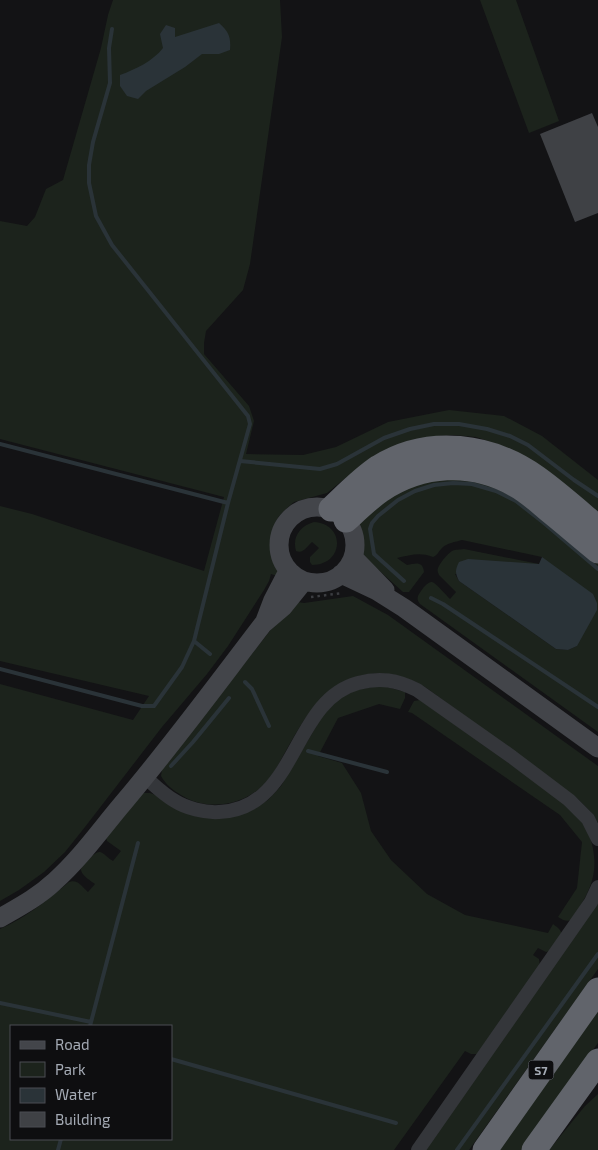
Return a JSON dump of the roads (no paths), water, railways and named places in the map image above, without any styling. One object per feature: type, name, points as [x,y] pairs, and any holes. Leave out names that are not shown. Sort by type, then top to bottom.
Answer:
[{"type":"highway","points":[[338,515],[363,479],[388,463],[413,452],[450,448],[483,452],[516,465],[555,491],[598,528]]},
{"type":"highway","points":[[338,515],[403,478],[427,469],[456,467],[474,469],[514,484],[598,551]]},
{"type":"highway","name":"S7","points":[[485,1150],[598,990]]},
{"type":"highway","points":[[534,1150],[598,1061]]},
{"type":"highway","points":[[549,1130],[598,1086]]},
{"type":"street","points":[[0,918],[54,883],[76,860],[145,777],[264,624],[305,589],[332,580],[347,568],[353,557],[354,550],[352,531],[338,515],[318,507],[306,508],[293,515],[284,525],[279,538],[281,559],[288,571],[294,575],[305,589]]},
{"type":"street","points":[[353,557],[404,608]]},
{"type":"street","points":[[264,624],[273,600],[288,571]]},
{"type":"street","points":[[341,574],[404,608],[598,748]]},
{"type":"street","points":[[145,777],[175,801],[187,806],[214,812],[234,811],[255,801],[275,782],[287,766],[310,723],[319,710],[335,694],[344,688],[366,681],[388,680],[403,683],[417,690],[570,800],[588,819],[598,839]]},
{"type":"street","points":[[418,1150],[591,902],[598,887]]},
{"type":"water","points":[[219,23],[229,35],[230,50],[219,54],[202,54],[146,91],[138,99],[127,96],[120,86],[120,75],[144,64],[159,53],[163,48],[160,34],[166,25],[175,28],[175,37]]},
{"type":"water","points":[[542,557],[593,594],[597,603],[597,610],[577,646],[568,650],[556,649],[459,581],[456,574],[459,562],[468,559],[539,564]]},
{"type":"waterway","points":[[0,669],[142,706],[154,706],[182,667],[194,641],[228,503],[250,424],[248,416],[112,245],[96,216],[89,183],[89,165],[93,142],[110,83],[109,48],[112,29]]},
{"type":"waterway","points":[[240,461],[320,469],[337,464],[384,438],[410,429],[434,424],[459,424],[487,429],[510,436],[528,445],[598,496]]},
{"type":"waterway","points":[[0,444],[228,503]]},
{"type":"waterway","points":[[404,581],[374,554],[370,529],[372,523],[398,500],[415,491],[434,485],[453,483],[472,484],[496,491],[516,501],[598,569]]},
{"type":"waterway","points":[[431,598],[443,604],[598,707]]},
{"type":"waterway","points":[[194,641],[210,654]]},
{"type":"waterway","points":[[245,682],[252,689],[269,726]]},
{"type":"waterway","points":[[171,766],[229,698]]},
{"type":"waterway","points":[[308,751],[387,772]]},
{"type":"waterway","points":[[90,1025],[138,843]]},
{"type":"waterway","points":[[457,1150],[598,954]]},
{"type":"waterway","points":[[0,1003],[91,1022]]},
{"type":"waterway","points":[[172,1059],[396,1123]]},
{"type":"waterway","points":[[58,1150],[61,1140]]}]
